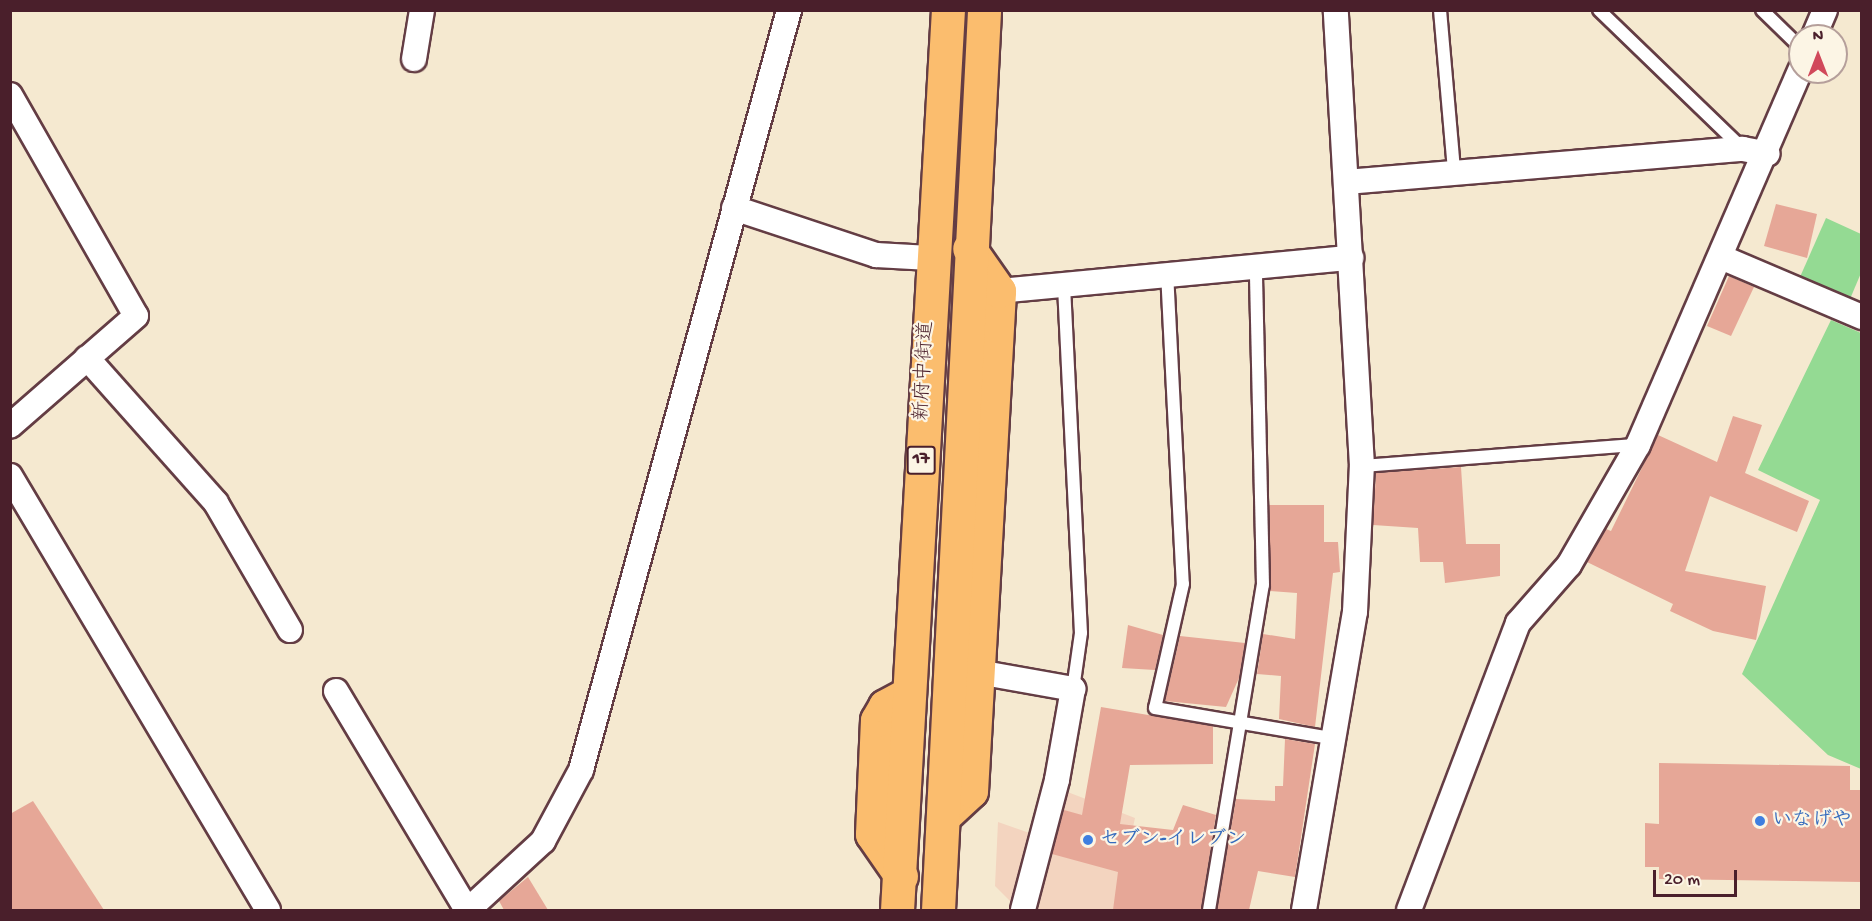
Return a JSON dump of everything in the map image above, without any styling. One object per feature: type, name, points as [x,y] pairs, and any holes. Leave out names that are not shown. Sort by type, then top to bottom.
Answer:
[{"type":"main road","name":"新府中街道","points":[[897,910],[901,876],[930,258],[948,10]]},
{"type":"main road","name":"新府中街道","points":[[938,910],[969,248],[984,10]]},
{"type":"main road","points":[[943,817],[971,791],[999,291],[969,248]]},
{"type":"street","points":[[414,59],[422,10]]},
{"type":"street","points":[[336,692],[467,910],[543,841],[581,770],[789,10]]},
{"type":"street","points":[[1304,910],[1355,612],[1362,466],[1336,10]]},
{"type":"street","points":[[1819,24],[1825,10]]},
{"type":"street","points":[[1409,910],[1518,623],[1569,565],[1638,445],[1723,258],[1768,154],[1795,84]]},
{"type":"street","points":[[10,95],[136,316],[10,426]]},
{"type":"street","points":[[1346,182],[1454,171],[1743,149],[1768,154]]},
{"type":"street","points":[[734,208],[876,255],[930,258]]},
{"type":"street","points":[[999,291],[1064,286],[1167,273],[1351,258]]},
{"type":"street","points":[[1723,258],[1862,317]]},
{"type":"street","points":[[87,358],[216,503],[290,630]]},
{"type":"street","points":[[10,476],[268,910]]},
{"type":"street","points":[[978,672],[1073,689],[1058,780],[1023,910]]},
{"type":"lane","points":[[1440,10],[1454,171]]},
{"type":"lane","points":[[1599,10],[1743,149]]},
{"type":"lane","points":[[1762,10],[1788,35]]},
{"type":"lane","points":[[1209,910],[1242,723],[1264,564],[1256,266]]},
{"type":"lane","points":[[1167,273],[1183,584],[1155,708],[1335,739]]},
{"type":"lane","points":[[1064,286],[1081,633],[1073,689]]},
{"type":"lane","points":[[1362,466],[1638,445]]},
{"type":"shaded area","points":[[1065,791],[1135,818],[1115,910],[1019,910],[995,886],[998,822],[1049,840]]},
{"type":"green space","points":[[1826,218],[1861,234],[1861,273],[1850,299],[1800,277]]},
{"type":"green space","points":[[1831,320],[1861,333],[1861,769],[1828,755],[1742,674],[1820,500],[1758,470]]},
{"type":"building","points":[[1776,204],[1817,214],[1807,258],[1764,246]]},
{"type":"building","points":[[1729,276],[1754,287],[1731,336],[1707,326]]},
{"type":"building","points":[[1733,416],[1762,425],[1745,473],[1809,501],[1797,532],[1710,496],[1685,571],[1766,586],[1756,640],[1713,631],[1670,611],[1673,604],[1587,562],[1606,529],[1611,531],[1658,435],[1717,462]]},
{"type":"building","points":[[1461,467],[1466,544],[1500,544],[1500,576],[1445,583],[1443,562],[1420,562],[1418,528],[1373,525],[1376,473]]},
{"type":"building","points":[[1269,505],[1324,505],[1324,542],[1338,542],[1340,572],[1333,573],[1315,727],[1279,719],[1281,676],[1257,674],[1263,634],[1295,639],[1297,593],[1270,591]]},
{"type":"building","points":[[1128,625],[1163,635],[1155,670],[1122,668]]},
{"type":"building","points":[[1180,636],[1245,643],[1239,678],[1226,707],[1165,701]]},
{"type":"building","points":[[1101,707],[1213,726],[1213,764],[1130,765],[1120,824],[1173,830],[1183,805],[1216,815],[1201,910],[1113,910],[1118,872],[1052,854],[1064,810],[1082,815]]},
{"type":"building","points":[[1285,739],[1315,744],[1295,877],[1258,871],[1249,910],[1217,910],[1236,799],[1275,801],[1275,786],[1283,786]]},
{"type":"building","points":[[1659,763],[1850,766],[1850,790],[1862,790],[1862,882],[1659,879],[1659,867],[1645,867],[1645,823],[1659,824]]},
{"type":"building","points":[[33,801],[104,910],[10,910],[10,814]]},
{"type":"building","points":[[528,877],[548,910],[504,910],[499,901]]},
{"type":"place","name":"いなげや","points":[[1760,821]]},
{"type":"place","name":"セブン-イレブン","points":[[1088,840]]}]
